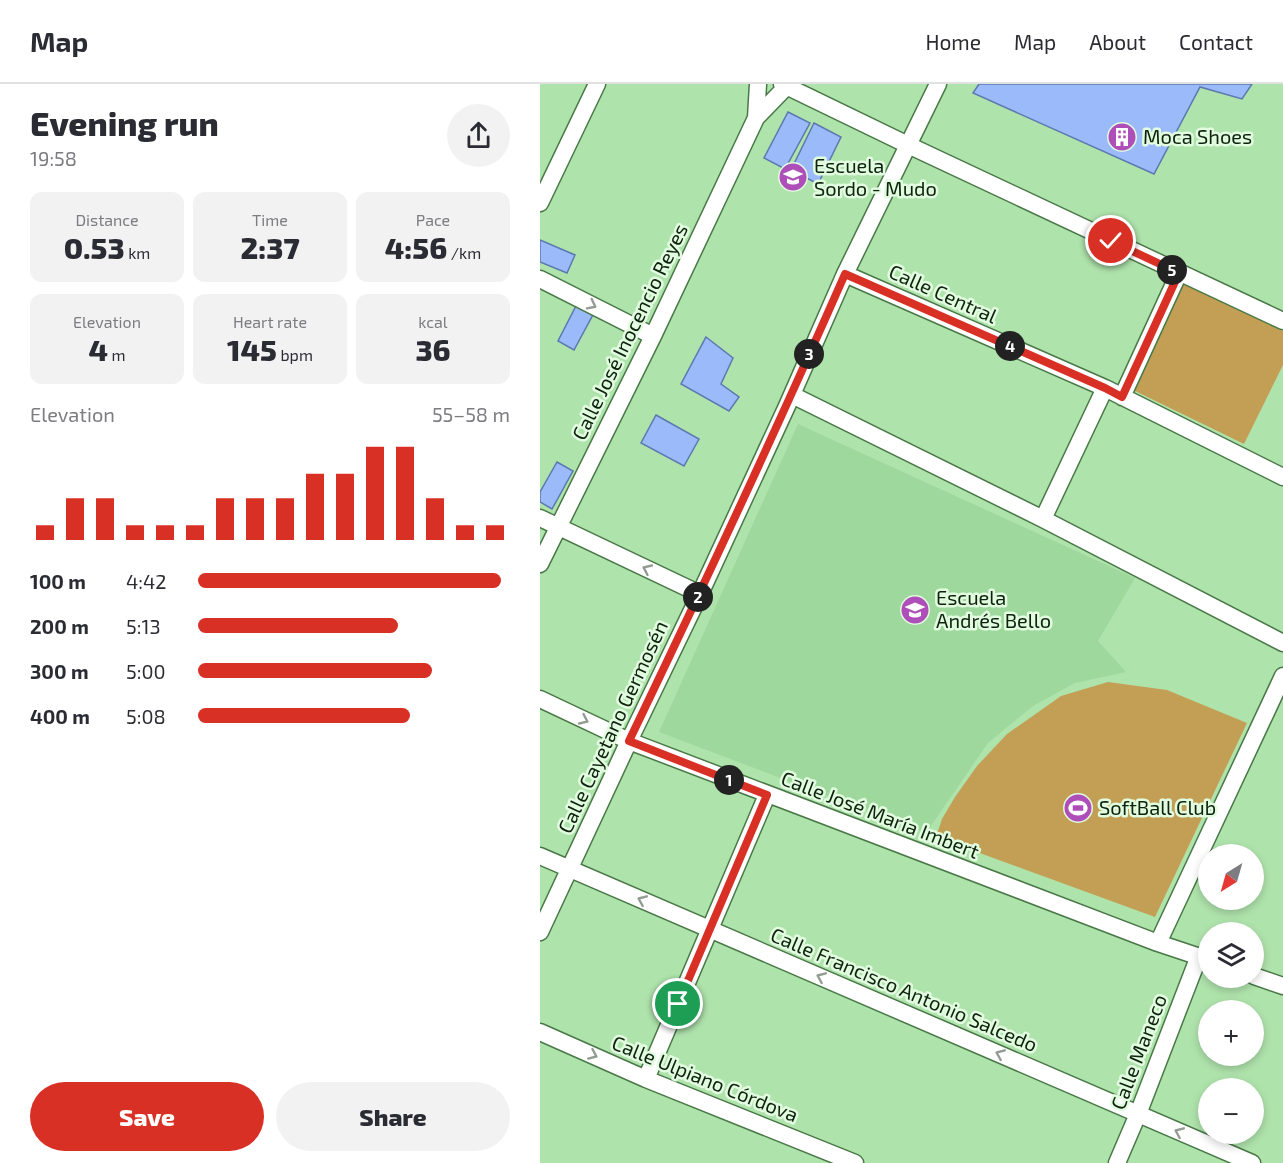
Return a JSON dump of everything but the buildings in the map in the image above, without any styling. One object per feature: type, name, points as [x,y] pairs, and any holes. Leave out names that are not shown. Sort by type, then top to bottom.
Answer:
[{"type":"street","points":[[540,203],[597,84]]},
{"type":"street","name":"Calle José Inocencio Reyes","points":[[756,118],[758,84]]},
{"type":"street","name":"Calle Cayetano Germosén","points":[[540,932],[700,594],[845,274],[938,84]]},
{"type":"street","points":[[786,85],[908,145],[1283,321]]},
{"type":"street","name":"Calle José Inocencio Reyes","points":[[540,564],[654,336],[756,118],[786,85]]},
{"type":"street","points":[[1122,397],[1179,273]]},
{"type":"street","name":"Calle Central","points":[[845,274],[1105,388],[1283,477]]},
{"type":"street","points":[[540,279],[654,336]]},
{"type":"street","points":[[1043,519],[1105,388]]},
{"type":"street","points":[[792,395],[1043,519],[1283,643]]},
{"type":"street","points":[[540,518],[700,594]]},
{"type":"street","points":[[1158,943],[1283,676]]},
{"type":"street","name":"Calle José María Imbert","points":[[540,699],[629,741],[767,795],[1198,956]]},
{"type":"street","points":[[646,1079],[767,795]]},
{"type":"street","name":"Calle Francisco Antonio Salcedo","points":[[540,856],[1252,1163]]},
{"type":"street","name":"Calle Maneco","points":[[1117,1163],[1198,972]]},
{"type":"street","points":[[1264,979],[1283,986]]},
{"type":"street","name":"Calle Ulpiano Córdova","points":[[540,1032],[646,1079],[855,1163]]},
{"type":"shaded area","points":[[1181,281],[1283,331],[1283,365],[1244,444],[1133,390]]},
{"type":"shaded area","name":"Escuela Andrés Bello","points":[[798,424],[1135,578],[1098,641],[1126,672],[1075,683],[1033,706],[988,743],[926,833],[659,732]]},
{"type":"shaded area","name":"SoftBall Club","points":[[1108,682],[1167,690],[1247,723],[1155,917],[936,837],[942,819],[955,797],[977,766],[1007,734],[1061,696]]},
{"type":"place","name":"Moca Shoes","points":[[1122,137]]},
{"type":"place","name":"Escuela Sordo - Mudo","points":[[793,177]]},
{"type":"place","name":"Escuela Andrés Bello","points":[[915,610]]},
{"type":"place","name":"SoftBall Club","points":[[1078,808]]},
{"type":"route","points":[[678,1004],[767,795],[629,741],[787,406],[845,274],[1122,397],[1179,273],[1111,241]]}]
